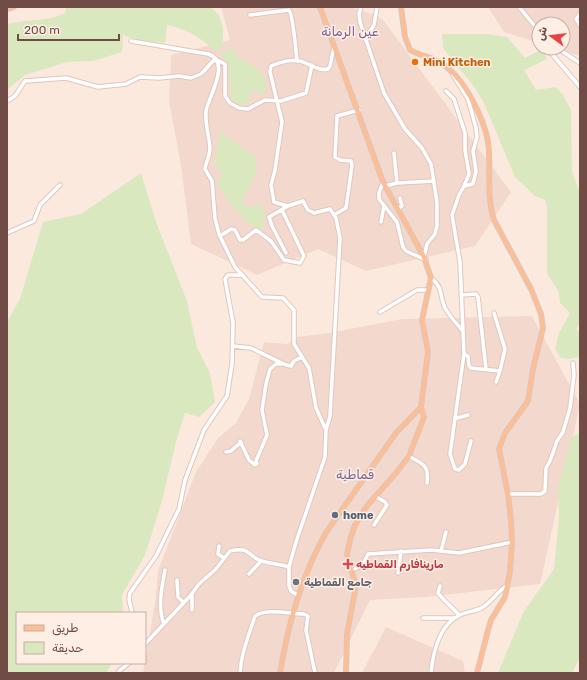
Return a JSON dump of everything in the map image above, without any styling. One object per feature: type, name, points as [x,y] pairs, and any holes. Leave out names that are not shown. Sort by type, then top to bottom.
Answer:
[{"type":"main road","points":[[7,9],[14,7]]},
{"type":"main road","points":[[320,7],[384,184],[425,258],[431,278],[427,290],[422,320],[428,352],[421,407],[424,417],[409,456],[362,512],[350,540],[348,555],[356,586],[347,634],[346,673]]},
{"type":"main road","points":[[400,7],[405,37],[410,50],[443,64],[461,81],[471,96],[486,137],[489,152],[491,208],[494,220],[532,289],[541,314],[543,328],[533,369],[528,402],[505,433],[499,449],[508,494],[512,542],[508,585],[504,601],[490,624],[477,673]]},
{"type":"main road","points":[[280,673],[286,636],[299,596],[318,547],[327,531],[396,433],[421,407]]},
{"type":"street","points":[[361,7],[359,14],[360,22],[384,93],[405,129],[422,148],[431,164],[434,181],[437,226],[435,234],[427,244],[425,258],[406,252],[403,247],[397,222],[379,199],[379,193],[384,184],[434,181]]},
{"type":"street","points":[[365,39],[374,25],[377,7]]},
{"type":"street","points":[[519,7],[531,21]]},
{"type":"street","points":[[250,15],[289,10],[292,14],[292,31],[297,61]]},
{"type":"street","points":[[580,14],[576,19],[580,25]]},
{"type":"street","points":[[131,41],[208,54],[225,64],[225,96],[230,103],[239,108],[248,109],[265,100],[281,101],[306,93],[312,65]]},
{"type":"street","points":[[288,206],[274,202],[271,191],[282,122],[270,72],[271,66],[280,62],[297,61],[324,70],[328,69],[334,46]]},
{"type":"street","points":[[554,56],[580,87]]},
{"type":"street","points":[[569,56],[580,63]]},
{"type":"street","points":[[7,101],[15,96],[25,81],[66,78],[98,87],[126,84],[140,77],[159,78],[179,76],[191,78],[201,74],[216,59]]},
{"type":"street","points":[[216,59],[218,68],[217,83],[206,110],[210,151],[206,173],[212,181],[215,218],[220,236],[233,265],[240,275],[263,298],[283,298],[294,310],[294,344],[309,368],[316,408],[326,430]]},
{"type":"street","points":[[451,71],[468,99],[477,136],[473,151],[476,177],[473,184],[464,186]]},
{"type":"street","points":[[446,91],[454,99],[465,133],[465,150],[469,174],[452,215],[460,262],[464,354],[457,418],[450,454],[456,469],[459,470],[464,466],[471,441]]},
{"type":"street","points":[[334,215],[346,208],[352,165],[352,161],[340,160],[335,157],[337,116],[358,110]]},
{"type":"street","points":[[394,153],[397,183]]},
{"type":"street","points":[[7,233],[34,221],[40,205],[60,185]]},
{"type":"street","points":[[397,209],[402,206],[400,198]]},
{"type":"street","points":[[286,253],[269,220],[270,215],[302,201],[311,213],[319,213],[330,209],[334,215],[339,233],[340,256],[330,416],[326,430],[325,457],[289,567],[289,586],[292,591],[299,596]]},
{"type":"street","points":[[381,222],[384,206]]},
{"type":"street","points":[[220,236],[231,229],[235,230],[240,240],[243,240],[256,230],[271,241],[284,260],[300,263],[304,256],[282,210]]},
{"type":"street","points":[[132,612],[129,599],[130,593],[156,556],[179,509],[185,480],[204,430],[227,396],[232,364],[233,324],[225,279],[228,276],[240,275]]},
{"type":"street","points":[[431,278],[440,285],[444,306],[448,314],[463,331]]},
{"type":"street","points":[[380,312],[417,290],[427,290]]},
{"type":"street","points":[[461,295],[476,294],[478,297],[486,369]]},
{"type":"street","points":[[494,313],[505,349],[496,382]]},
{"type":"street","points":[[233,346],[251,348],[282,364],[290,366],[294,361],[302,357]]},
{"type":"street","points":[[464,354],[468,356],[471,368],[500,371]]},
{"type":"street","points":[[508,494],[541,494],[545,491],[546,468],[557,441],[563,432],[570,408],[574,375],[573,363]]},
{"type":"street","points":[[226,452],[231,451],[240,441],[249,460],[255,465],[257,464],[256,461],[266,435],[262,410],[266,384],[270,370],[276,364],[282,364]]},
{"type":"street","points":[[457,418],[468,415]]},
{"type":"street","points":[[409,456],[427,467],[427,482]]},
{"type":"street","points":[[374,525],[386,505],[385,502],[376,496]]},
{"type":"street","points":[[442,552],[446,532]]},
{"type":"street","points":[[352,570],[362,566],[368,554],[431,550],[448,553],[465,552],[512,542]]},
{"type":"street","points":[[219,546],[218,554],[224,558]]},
{"type":"street","points":[[146,643],[230,551],[242,549],[246,550],[261,561],[289,567]]},
{"type":"street","points":[[398,573],[400,551]]},
{"type":"street","points":[[249,574],[261,561]]},
{"type":"street","points":[[164,624],[162,618],[161,596],[165,570]]},
{"type":"street","points":[[177,580],[178,597],[183,602]]},
{"type":"street","points":[[431,673],[435,645],[445,628],[459,615],[483,608],[499,590],[508,585]]},
{"type":"street","points":[[440,586],[438,592],[440,596],[446,600],[459,615]]},
{"type":"street","points":[[192,593],[192,610]]},
{"type":"street","points":[[240,673],[241,654],[250,634],[255,616],[263,613],[275,612],[304,614],[308,616],[307,636],[314,661],[315,673]]},
{"type":"street","points":[[423,618],[455,618]]},
{"type":"street","points":[[119,672],[128,664]]},
{"type":"shaded area","points":[[221,7],[350,7],[376,15],[384,21],[511,192],[475,246],[366,271],[318,249],[257,275],[191,244],[181,166],[169,101],[171,55],[230,40]]},
{"type":"shaded area","points":[[488,7],[580,7],[580,56],[571,53],[571,16],[531,16],[531,40],[504,32]]},
{"type":"shaded area","points":[[532,316],[580,404],[540,584],[426,597],[370,600],[334,673],[143,673],[145,664],[146,664],[146,655],[156,597],[158,571],[196,472],[218,438],[236,423],[249,399],[264,342],[287,344],[297,337],[329,333],[402,319]]},
{"type":"shaded area","points":[[386,627],[463,661],[465,673],[362,673]]},
{"type":"green space","points":[[66,7],[210,7],[219,15],[223,27],[223,47],[215,51],[193,35],[181,29],[167,25],[165,43],[138,40],[123,35],[122,52],[93,61],[67,62],[25,75],[7,90],[7,24],[59,16],[65,13]]},
{"type":"green space","points":[[442,34],[486,34],[507,37],[525,58],[531,55],[546,56],[547,59],[524,70],[536,90],[555,87],[562,93],[571,110],[572,172],[580,193],[580,322],[576,330],[580,332],[580,357],[569,359],[561,358],[555,349],[559,333],[570,313],[560,303],[559,292],[547,274],[547,207],[545,200],[535,196],[515,177],[484,103],[475,88],[443,48]]},
{"type":"green space","points":[[231,48],[239,58],[254,66],[263,74],[266,82],[265,95],[256,91],[250,94],[249,103],[240,105],[232,101],[227,61],[219,54]]},
{"type":"green space","points":[[221,130],[233,142],[256,157],[256,172],[246,192],[243,205],[249,207],[260,205],[265,211],[263,230],[243,218],[217,184],[222,172],[214,164]]},
{"type":"green space","points":[[141,173],[156,222],[187,301],[197,348],[210,373],[215,402],[199,417],[185,413],[176,442],[162,501],[145,555],[122,595],[123,612],[16,612],[16,664],[111,664],[106,673],[7,673],[7,322],[20,299],[43,222],[81,214]]},
{"type":"green space","points":[[580,433],[580,657],[572,673],[498,673],[524,611],[554,569],[559,517],[558,488],[572,437]]},
{"type":"place","name":"Mini Kitchen","points":[[415,62]]},
{"type":"place","name":"home","points":[[335,515]]},
{"type":"place","name":"مارينافارم القماطيه","points":[[348,564]]},
{"type":"place","name":"جامع القماطية","points":[[296,582]]},
{"type":"district","name":"عين الرمانة","points":[[350,31]]},
{"type":"district","name":"قماطية","points":[[355,474]]}]
